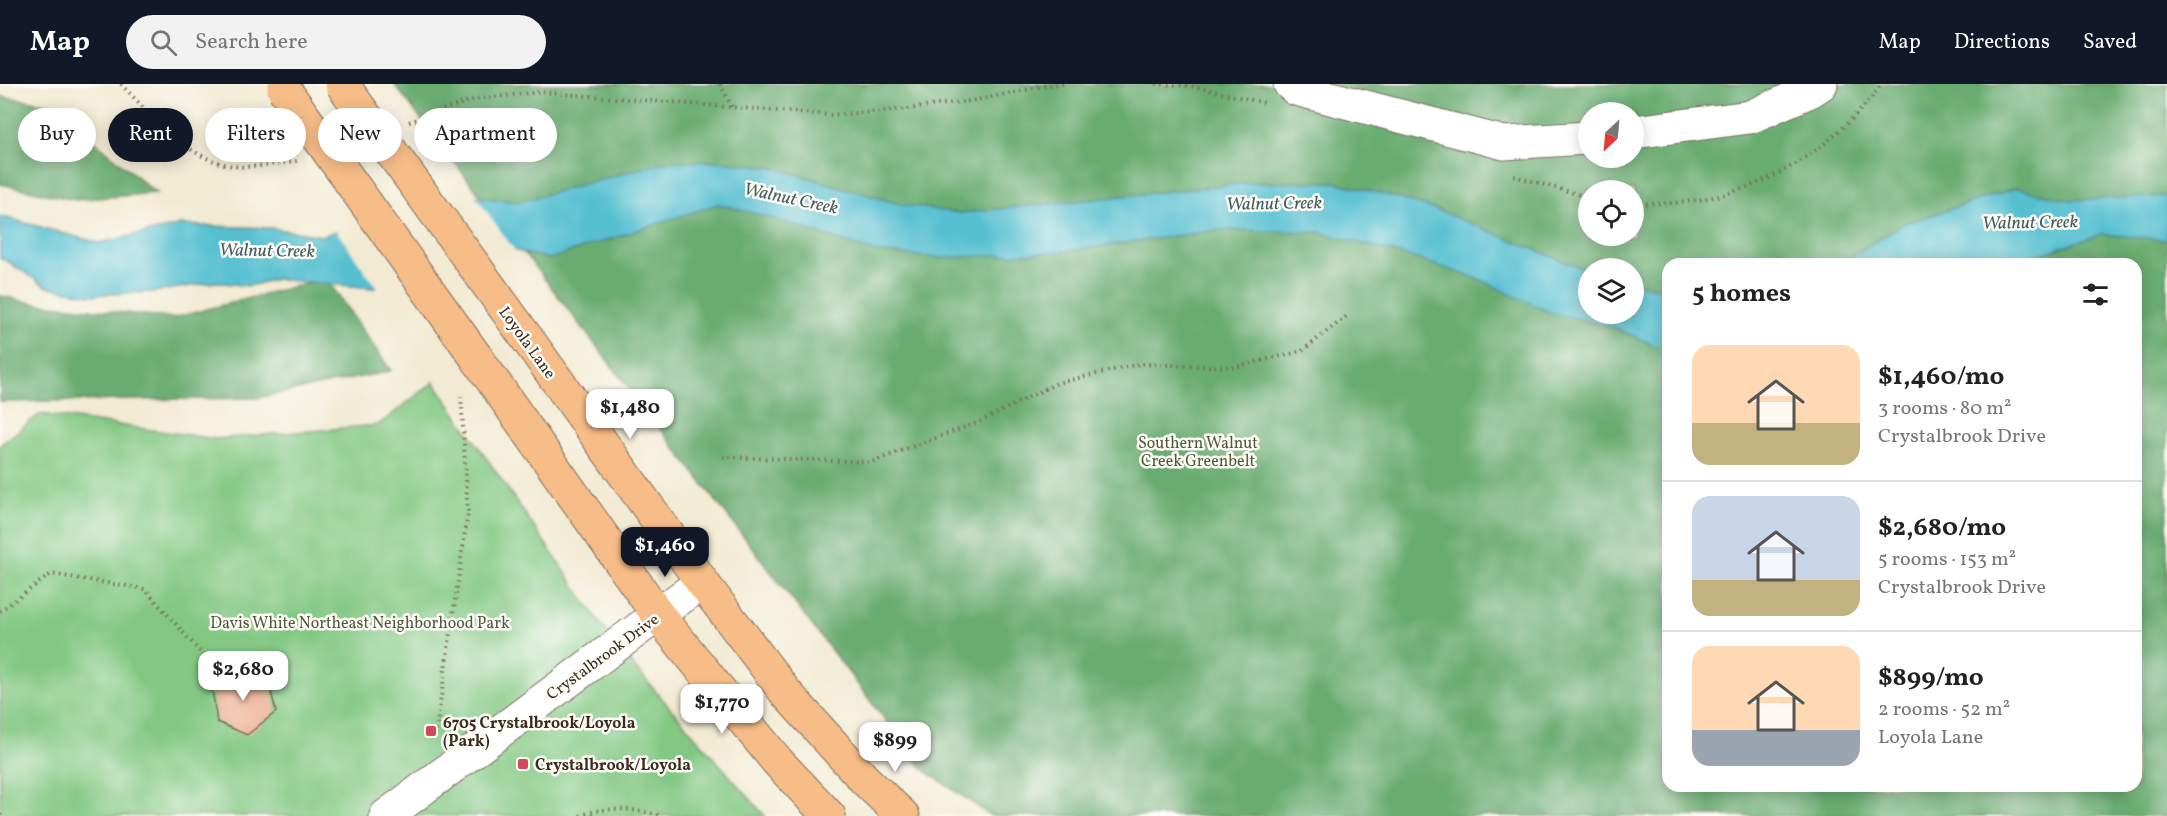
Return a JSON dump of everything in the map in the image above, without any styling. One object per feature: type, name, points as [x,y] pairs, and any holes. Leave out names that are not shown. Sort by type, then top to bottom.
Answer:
[{"type":"main road","name":"Loyola Lane","points":[[342,84],[702,582],[786,693],[865,780],[903,816]]},
{"type":"main road","points":[[282,86],[658,615],[777,761],[829,816]]},
{"type":"street","points":[[1290,84],[1296,88],[1504,143],[1578,139]]},
{"type":"street","points":[[1644,131],[1750,117],[1821,84]]},
{"type":"street","name":"Crystalbrook Drive","points":[[386,816],[702,582]]},
{"type":"path","points":[[121,84],[174,138],[205,156]]},
{"type":"path","points":[[720,84],[732,108]]},
{"type":"path","points":[[450,108],[475,99],[540,92],[831,115],[977,100],[1049,85],[1067,84]]},
{"type":"path","points":[[1644,203],[1682,203],[1743,190],[1800,163],[1845,126],[1882,84]]},
{"type":"path","points":[[220,162],[228,165],[256,166],[290,162]]},
{"type":"path","points":[[723,457],[871,462],[979,422],[1057,383],[1139,364],[1235,367],[1302,351],[1348,315]]},
{"type":"path","points":[[436,731],[468,512],[461,388]]},
{"type":"path","points":[[0,611],[51,574],[145,589],[224,679]]},
{"type":"path","points":[[580,816],[589,812],[614,810],[642,810],[662,816]]},
{"type":"green space","name":"Southern Walnut Creek Greenbelt","points":[[394,84],[2167,84],[2167,816],[991,816],[923,769],[454,162],[557,162],[557,108],[414,108],[414,110]]},
{"type":"green space","points":[[0,96],[51,104],[56,108],[18,108],[18,162],[96,162],[96,142],[108,152],[108,162],[119,162],[156,193],[75,200],[0,184]]},
{"type":"green space","points":[[326,278],[391,371],[257,398],[0,402],[0,296],[33,303],[173,318]]},
{"type":"green space","name":"Davis White Northeast Neighborhood Park","points":[[434,382],[616,646],[765,816],[0,816],[0,445],[40,414],[216,439],[378,425]]},
{"type":"water","name":"Walnut Creek","points":[[718,161],[771,167],[903,205],[960,213],[1247,183],[1334,182],[1440,211],[1578,267],[1578,319],[1549,312],[1478,279],[1411,257],[1319,232],[1219,230],[1060,252],[941,258],[875,252],[771,218],[718,204],[549,259],[492,245],[443,246],[373,288],[276,279],[249,286],[216,282],[153,292],[90,295],[47,287],[7,261],[0,259],[0,216],[99,243],[181,225],[271,228],[322,236],[446,193],[518,202],[665,162]]},
{"type":"water","name":"Walnut Creek","points":[[2016,188],[2070,200],[2167,196],[2167,240],[2101,234],[2030,258],[1849,258],[1903,224]]},
{"type":"water","points":[[1644,285],[1662,289],[1662,346],[1653,345],[1616,328],[1599,324],[1644,324]]},
{"type":"pier","points":[[445,190],[474,194],[518,255],[492,248],[444,249],[378,289],[335,229]]},
{"type":"building","points":[[236,668],[269,683],[276,712],[247,735],[217,722],[212,689]]},
{"type":"place","name":"6705 Crystalbrook/Loyola (Park)","points":[[431,731]]},
{"type":"place","name":"Crystalbrook/Loyola","points":[[523,764]]}]
